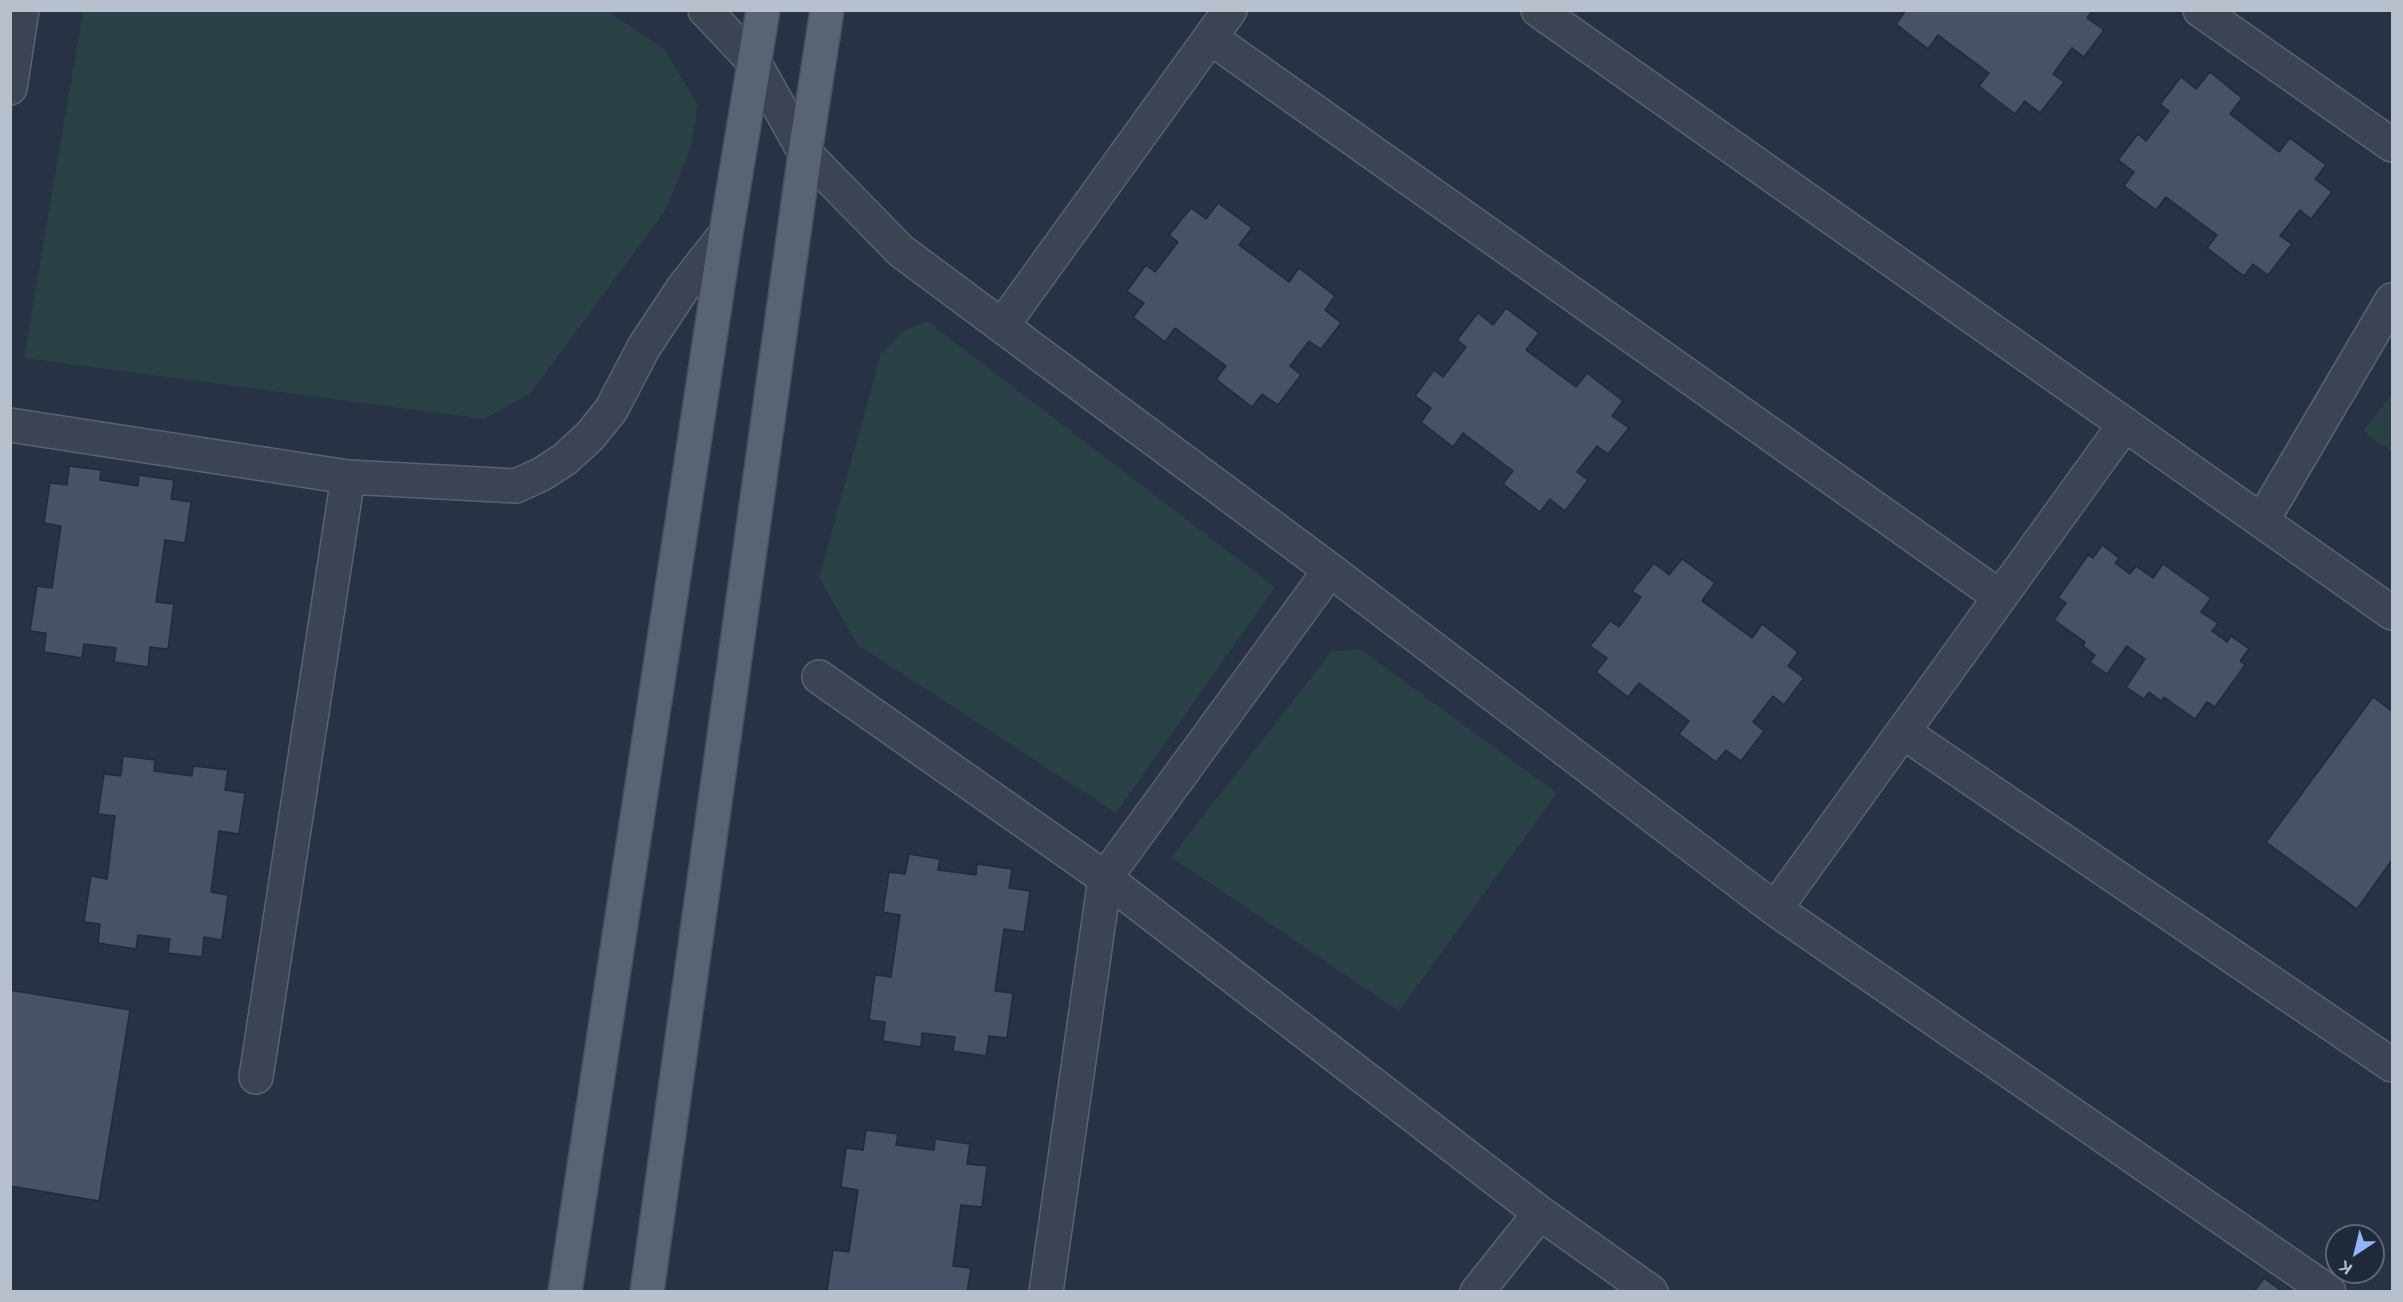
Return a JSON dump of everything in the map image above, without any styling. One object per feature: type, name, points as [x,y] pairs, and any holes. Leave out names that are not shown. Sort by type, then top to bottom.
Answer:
[{"type":"main road","points":[[565,1292],[726,233],[763,10]]},
{"type":"main road","points":[[646,1292],[827,10]]},
{"type":"street","points":[[10,88],[22,10]]},
{"type":"street","points":[[705,10],[754,62],[805,153],[901,251],[1330,570],[1775,909],[2329,1292]]},
{"type":"street","points":[[1002,326],[1230,10]]},
{"type":"street","points":[[2200,10],[2392,145]]},
{"type":"street","points":[[1547,13],[2392,613]]},
{"type":"street","points":[[1211,38],[2000,597]]},
{"type":"street","points":[[10,425],[348,477],[516,486],[542,474],[565,459],[590,436],[611,410],[644,347],[676,298],[726,233]]},
{"type":"street","points":[[2262,521],[2392,300]]},
{"type":"street","points":[[1775,909],[2125,424]]},
{"type":"street","points":[[256,1077],[348,477]]},
{"type":"street","points":[[1046,1292],[1105,878],[1330,570]]},
{"type":"street","points":[[819,677],[1105,878],[1540,1213],[1651,1292]]},
{"type":"street","points":[[1903,732],[2392,1065]]},
{"type":"street","points":[[1477,1292],[1540,1213]]},
{"type":"green space","points":[[83,11],[608,11],[664,49],[698,105],[691,147],[665,211],[530,394],[484,419],[24,358]]},
{"type":"green space","points":[[927,321],[1275,587],[1116,813],[858,645],[819,578],[881,353],[903,331]]},
{"type":"green space","points":[[2392,394],[2392,452],[2363,431]]},
{"type":"green space","points":[[1360,649],[1557,793],[1399,1011],[1171,857],[1331,652]]},
{"type":"building","points":[[1906,10],[2093,10],[2087,18],[2104,30],[2084,57],[2072,48],[2053,74],[2064,82],[2040,113],[2025,101],[2015,114],[1979,86],[1989,73],[1938,35],[1928,49],[1896,24]]},
{"type":"building","points":[[2210,72],[2242,98],[2230,114],[2279,152],[2290,138],[2326,165],[2315,179],[2332,192],[2311,219],[2300,210],[2280,236],[2292,244],[2268,275],[2253,264],[2244,276],[2207,248],[2217,235],[2166,197],[2156,210],[2124,186],[2134,172],[2118,160],[2138,134],[2146,141],[2169,111],[2160,104],[2181,77],[2196,89]]},
{"type":"building","points":[[1218,203],[1252,228],[1239,245],[1289,282],[1299,268],[1335,296],[1325,310],[1341,323],[1321,349],[1309,341],[1290,366],[1301,375],[1278,405],[1262,394],[1252,407],[1216,379],[1226,366],[1175,328],[1165,342],[1133,317],[1144,303],[1127,291],[1146,265],[1155,272],[1178,242],[1169,235],[1191,208],[1206,219]]},
{"type":"building","points":[[1506,308],[1539,333],[1526,350],[1576,387],[1587,373],[1623,401],[1612,416],[1629,428],[1608,454],[1597,446],[1577,472],[1588,480],[1565,511],[1550,499],[1540,512],[1503,484],[1513,471],[1463,433],[1453,447],[1421,422],[1431,408],[1415,396],[1434,370],[1443,377],[1466,347],[1457,340],[1478,313],[1493,325]]},
{"type":"building","points":[[69,466],[101,470],[100,480],[138,486],[139,475],[174,480],[171,499],[191,502],[185,543],[165,540],[156,602],[174,604],[168,649],[150,647],[148,667],[114,662],[116,648],[84,644],[82,658],[44,652],[46,633],[30,631],[37,586],[52,588],[61,526],[44,523],[50,483],[67,485]]},
{"type":"building","points":[[2102,545],[2119,558],[2115,563],[2130,574],[2136,566],[2153,578],[2163,564],[2211,598],[2201,612],[2218,623],[2212,631],[2227,642],[2231,636],[2249,649],[2240,661],[2245,665],[2215,707],[2207,702],[2195,719],[2164,697],[2161,701],[2149,692],[2144,699],[2126,687],[2145,659],[2127,646],[2107,674],[2090,662],[2095,655],[2083,646],[2085,642],[2054,620],[2066,603],[2058,598],[2088,555],[2093,558]]},
{"type":"building","points":[[1682,559],[1715,583],[1702,601],[1752,638],[1762,624],[1798,652],[1788,666],[1804,678],[1784,705],[1773,696],[1753,722],[1764,731],[1741,761],[1726,750],[1716,762],[1679,734],[1689,721],[1639,683],[1628,697],[1596,672],[1607,658],[1590,646],[1610,621],[1619,627],[1641,597],[1632,591],[1654,563],[1669,575]]},
{"type":"building","points":[[2373,697],[2392,711],[2392,860],[2357,909],[2266,842]]},
{"type":"building","points":[[123,756],[155,760],[154,771],[192,776],[193,766],[228,770],[225,790],[245,793],[239,834],[219,831],[211,892],[228,895],[222,940],[204,937],[202,957],[168,953],[170,939],[138,935],[136,949],[98,943],[100,924],[84,922],[91,876],[107,879],[115,816],[98,814],[104,774],[121,776]]},
{"type":"building","points":[[909,854],[940,859],[938,870],[976,875],[977,864],[1012,869],[1009,888],[1030,891],[1024,932],[1004,929],[995,991],[1013,993],[1007,1038],[989,1036],[986,1056],[953,1051],[955,1037],[922,1033],[921,1047],[883,1041],[885,1022],[869,1020],[875,975],[891,977],[900,915],[883,912],[889,872],[905,874]]},
{"type":"building","points":[[10,990],[130,1010],[99,1201],[10,1186]]},
{"type":"building","points":[[866,1130],[898,1134],[896,1145],[934,1150],[935,1139],[970,1144],[967,1164],[987,1166],[982,1207],[961,1205],[953,1266],[971,1268],[967,1292],[827,1292],[833,1250],[849,1252],[858,1190],[841,1187],[846,1148],[863,1150]]},
{"type":"building","points":[[2264,1278],[2283,1292],[2254,1292]]}]
